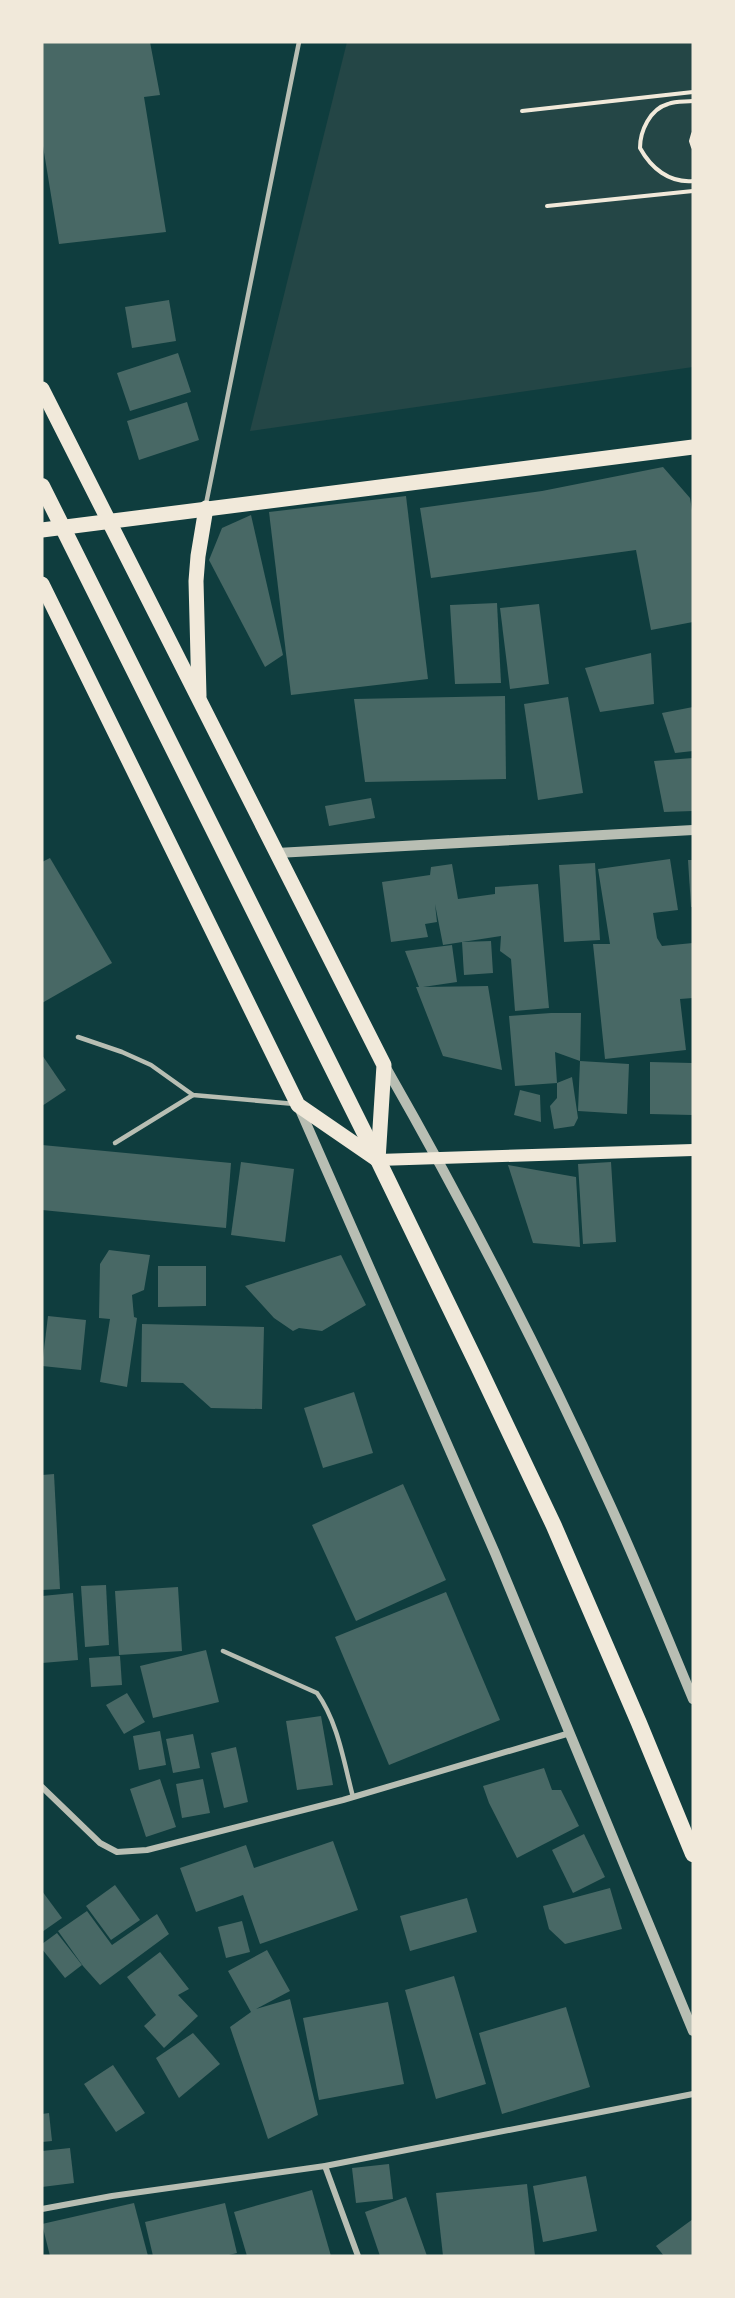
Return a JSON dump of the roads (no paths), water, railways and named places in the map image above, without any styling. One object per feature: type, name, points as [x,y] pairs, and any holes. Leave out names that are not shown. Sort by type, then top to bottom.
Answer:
[{"type":"highway","points":[[42,486],[378,1160],[554,1526],[693,1854]]},
{"type":"main road","points":[[42,389],[384,1065],[378,1160]]},
{"type":"main road","points":[[42,530],[693,447]]},
{"type":"main road","points":[[199,699],[196,581],[206,508]]},
{"type":"main road","points":[[42,584],[298,1105],[378,1160],[693,1150]]},
{"type":"street","points":[[277,853],[693,830]]},
{"type":"street","points":[[384,1065],[437,1158],[528,1336],[601,1486],[693,1699]]},
{"type":"street","points":[[298,1105],[481,1521],[693,2031]]},
{"type":"street","points":[[42,1787],[100,1843],[117,1852],[147,1850],[353,1797],[570,1732]]},
{"type":"street","points":[[42,2209],[112,2196],[325,2166],[693,2094]]},
{"type":"street","points":[[325,2166],[358,2256]]},
{"type":"lane","points":[[206,508],[299,42]]},
{"type":"lane","points":[[78,1037],[151,1065],[193,1095],[298,1105]]},
{"type":"lane","points":[[115,1143],[193,1095]]},
{"type":"lane","points":[[223,1651],[317,1694],[325,1705],[341,1750],[353,1797]]}]
